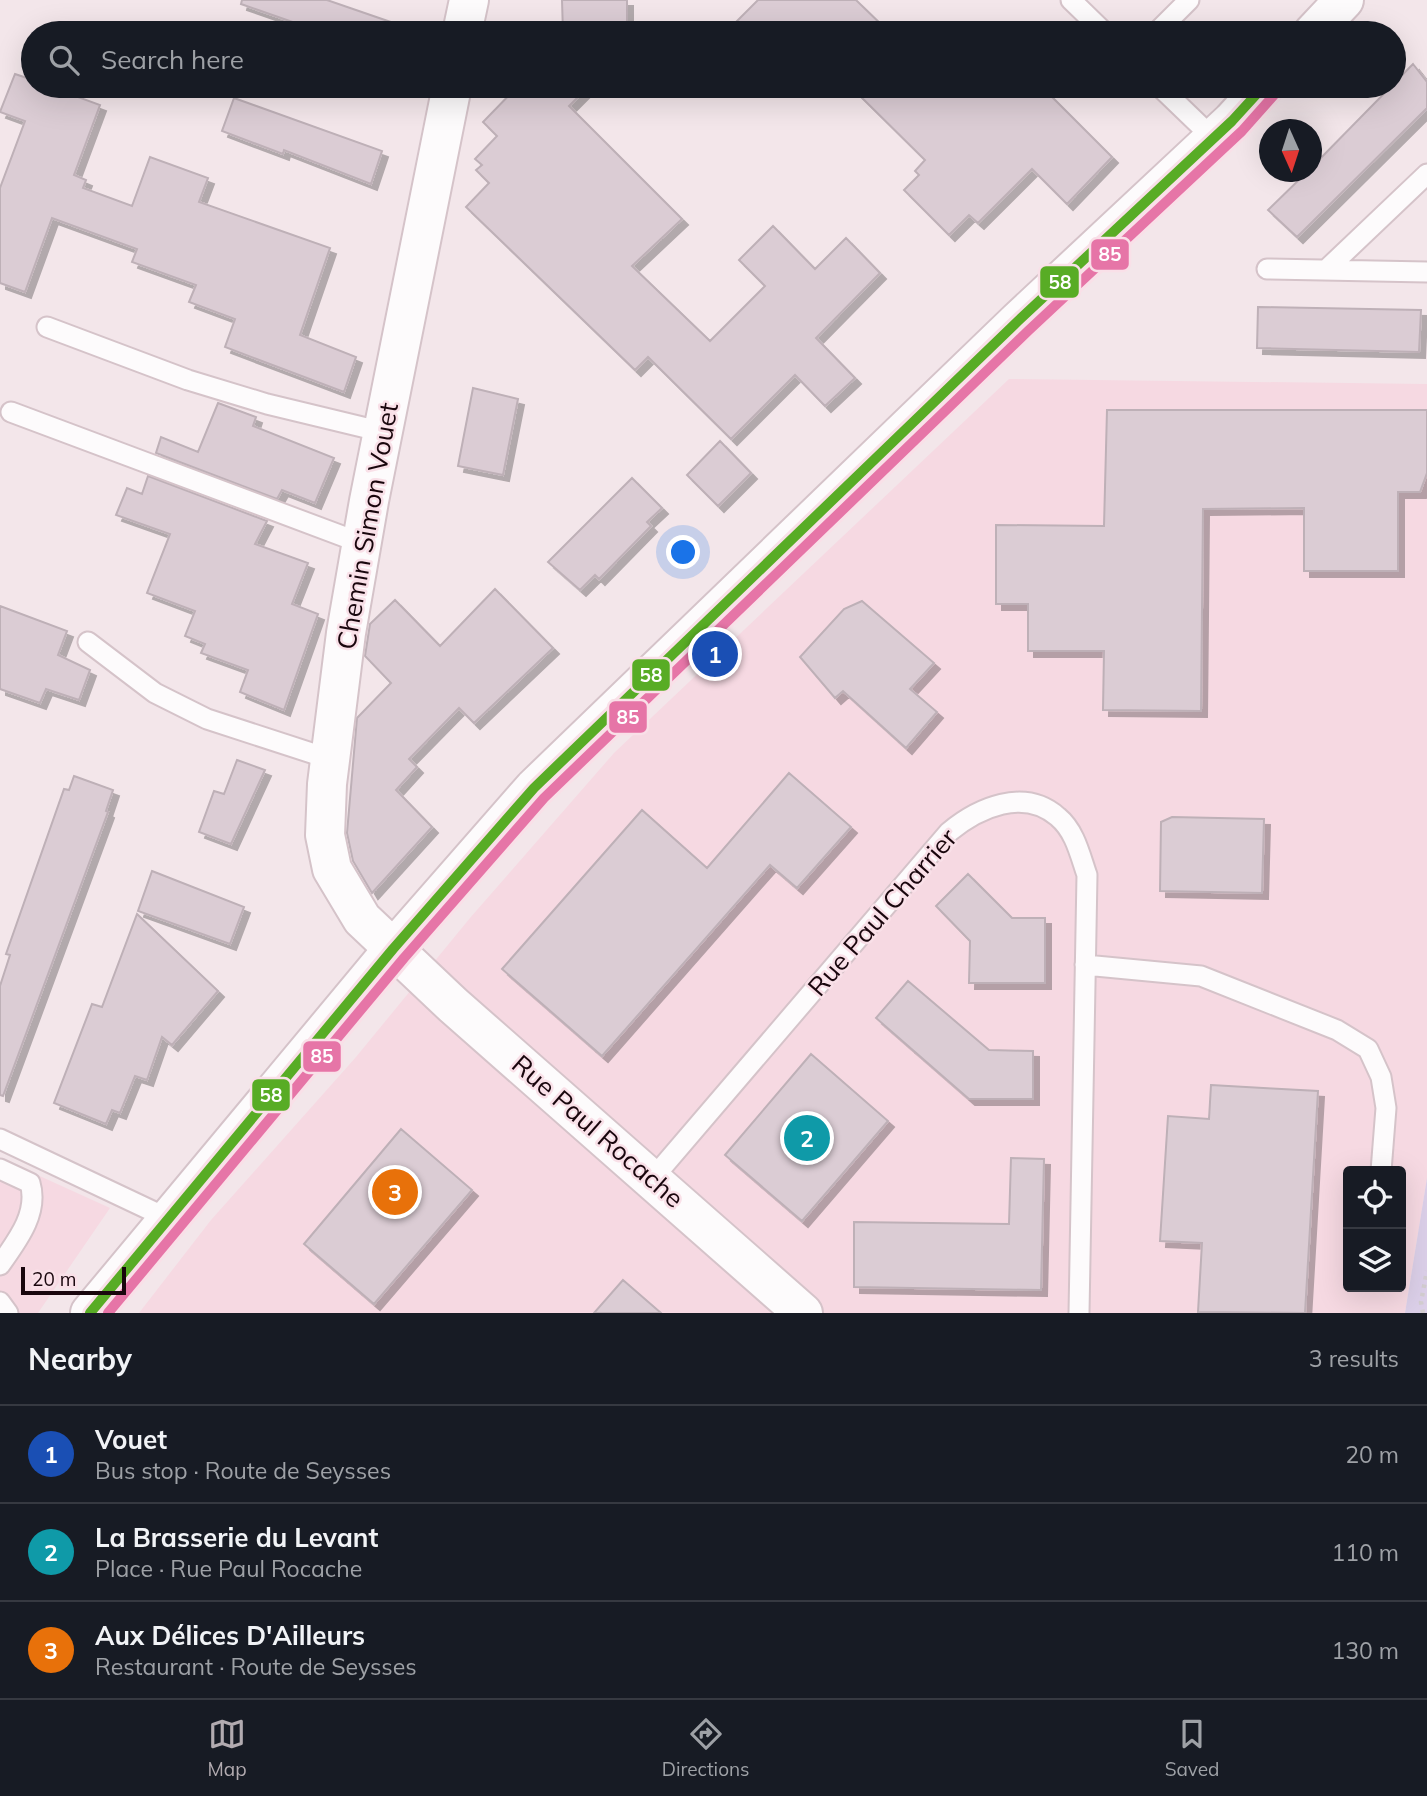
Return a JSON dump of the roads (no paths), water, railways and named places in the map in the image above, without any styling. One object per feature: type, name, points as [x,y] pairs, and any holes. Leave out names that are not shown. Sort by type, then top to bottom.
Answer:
[{"type":"main road","points":[[465,21],[469,0]]},
{"type":"main road","points":[[1324,21],[1344,0]]},
{"type":"main road","name":"Chemin Simon Vouet","points":[[393,949],[362,919],[332,869],[325,835],[330,759],[361,543],[450,98]]},
{"type":"main road","points":[[90,1313],[393,949],[534,788],[1252,98]]},
{"type":"main road","name":"Rue Paul Rocache","points":[[393,949],[803,1313]]},
{"type":"lane","points":[[1071,0],[1093,21]]},
{"type":"lane","points":[[1168,21],[1189,0]]},
{"type":"lane","points":[[1171,98],[1213,138]]},
{"type":"lane","points":[[1327,269],[1427,174]]},
{"type":"lane","points":[[1267,270],[1427,272]]},
{"type":"lane","points":[[47,327],[214,388],[383,432]]},
{"type":"lane","points":[[11,412],[361,543]]},
{"type":"lane","points":[[88,642],[155,693],[197,714],[330,759]]},
{"type":"lane","name":"Rue Paul Charrier","points":[[653,1178],[949,832],[971,813],[999,804],[1030,803],[1058,816],[1076,841],[1087,875],[1079,1313]]},
{"type":"lane","points":[[1085,965],[1201,976],[1337,1030],[1368,1049],[1381,1077],[1385,1108],[1381,1166]]},
{"type":"lane","points":[[0,1139],[167,1218]]},
{"type":"lane","points":[[0,1169],[30,1183],[34,1196],[24,1231],[0,1265]]},
{"type":"lane","points":[[0,1303],[8,1313]]},
{"type":"place","name":"Vouet","points":[[715,654]]},
{"type":"place","name":"La Brasserie du Levant","points":[[807,1138]]},
{"type":"place","name":"Aux Délices D'Ailleurs","points":[[395,1192]]}]
